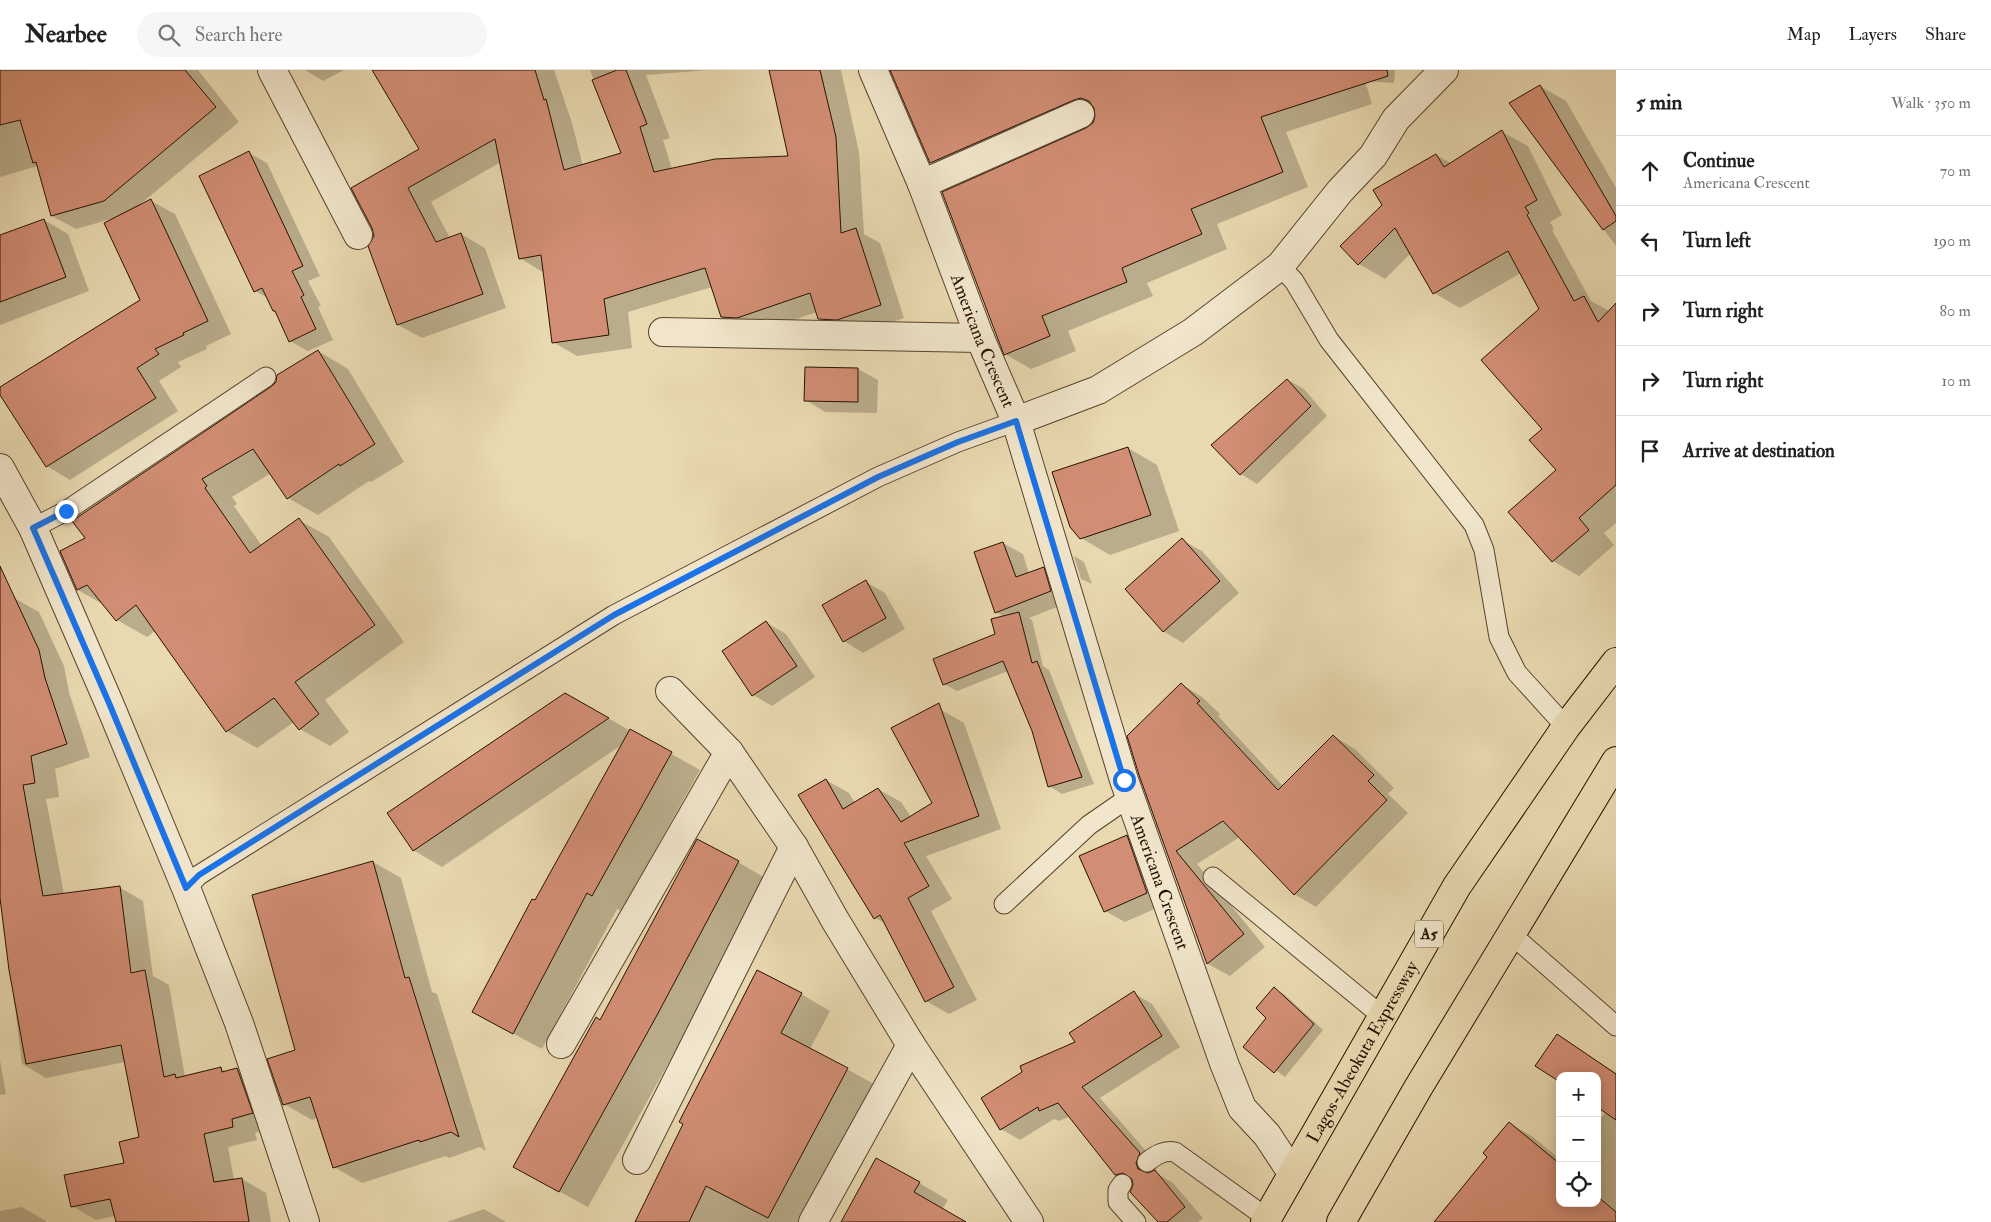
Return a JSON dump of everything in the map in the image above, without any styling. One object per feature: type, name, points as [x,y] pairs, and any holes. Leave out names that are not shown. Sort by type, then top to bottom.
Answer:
[{"type":"highway","name":"Lagos-Abeokuta Expressway","points":[[1266,1220],[1457,886],[1566,727],[1616,662]]},
{"type":"highway","points":[[1341,1222],[1418,1088],[1616,762]]},
{"type":"street","points":[[272,70],[358,235]]},
{"type":"street","name":"Americana Crescent","points":[[873,70],[922,184],[980,338],[1016,421],[1124,780],[1224,1063],[1242,1108],[1266,1135],[1292,1173]]},
{"type":"street","points":[[1016,421],[1098,390],[1193,332],[1280,266],[1340,191],[1372,156],[1396,119],[1444,70]]},
{"type":"street","points":[[922,184],[1080,114]]},
{"type":"street","points":[[663,332],[980,338]]},
{"type":"street","points":[[0,468],[33,528],[186,888],[239,1023],[305,1222]]},
{"type":"street","points":[[670,690],[729,752],[794,847],[835,920],[911,1045],[1029,1222]]},
{"type":"street","points":[[561,1044],[729,752]]},
{"type":"street","points":[[638,1160],[794,847]]},
{"type":"street","points":[[813,1222],[911,1045]]},
{"type":"lane","points":[[1280,266],[1294,281],[1329,340],[1474,525],[1484,550],[1499,637],[1517,673],[1566,727]]},
{"type":"lane","points":[[33,528],[66,511],[266,377]]},
{"type":"lane","points":[[186,888],[208,870],[614,615],[878,477],[958,442],[1016,421]]},
{"type":"lane","points":[[1004,904],[1088,825],[1131,796]]},
{"type":"lane","points":[[1213,877],[1348,990],[1382,1016]]},
{"type":"lane","points":[[1511,934],[1616,1026]]},
{"type":"lane","points":[[1147,1162],[1156,1155],[1168,1151],[1175,1152],[1266,1220]]},
{"type":"lane","points":[[1122,1184],[1118,1190],[1118,1202],[1136,1222]]},
{"type":"building","points":[[0,70],[185,70],[216,107],[104,201],[51,216],[36,162],[33,163],[20,120],[0,125]]},
{"type":"building","points":[[372,70],[535,70],[544,100],[546,99],[564,170],[621,153],[592,80],[617,70],[626,70],[647,124],[640,127],[654,172],[715,159],[788,156],[769,70],[820,70],[836,137],[841,233],[856,228],[881,305],[837,320],[818,319],[810,293],[737,318],[721,317],[705,268],[604,299],[609,335],[552,343],[541,255],[519,259],[495,139],[408,188],[436,242],[461,233],[483,294],[397,325],[368,246],[374,236],[372,228],[351,188],[419,149]]},
{"type":"building","points":[[890,70],[1387,70],[1388,76],[1261,117],[1283,172],[1191,209],[1202,234],[1122,268],[1127,282],[1042,316],[1050,336],[1004,355],[942,192],[1086,128],[1093,123],[1095,116],[1094,108],[1089,101],[1081,98],[1074,100],[930,163]]},
{"type":"building","points":[[1540,85],[1616,216],[1616,221],[1603,230],[1509,103]]},
{"type":"building","points":[[1502,130],[1537,200],[1525,207],[1529,213],[1527,215],[1574,301],[1584,296],[1598,322],[1616,303],[1616,485],[1579,518],[1589,530],[1552,562],[1508,512],[1556,470],[1529,440],[1542,429],[1481,360],[1539,309],[1508,251],[1433,294],[1395,228],[1358,265],[1340,246],[1382,205],[1373,190],[1436,154],[1444,167]]},
{"type":"building","points":[[249,151],[303,266],[292,271],[304,295],[301,297],[316,329],[289,342],[262,288],[254,292],[199,176]]},
{"type":"building","points":[[151,199],[208,321],[155,349],[159,354],[137,368],[156,398],[46,467],[0,395],[0,387],[140,300],[104,223]]},
{"type":"building","points":[[44,219],[66,277],[0,302],[0,235]]},
{"type":"building","points":[[318,350],[375,444],[340,466],[339,464],[287,499],[253,449],[202,479],[207,486],[205,488],[250,553],[299,518],[375,625],[295,682],[319,714],[299,730],[274,698],[226,732],[136,605],[116,621],[87,585],[77,590],[60,551],[85,538],[72,521],[272,386],[276,382],[277,375]]},
{"type":"building","points":[[805,367],[858,368],[858,402],[804,401]]},
{"type":"building","points":[[1287,379],[1311,406],[1240,475],[1211,445]]},
{"type":"building","points":[[1128,447],[1151,515],[1080,539],[1070,527],[1052,472]]},
{"type":"building","points":[[1182,538],[1220,581],[1163,632],[1125,589]]},
{"type":"building","points":[[1003,542],[1016,577],[1044,567],[1051,591],[995,613],[974,552]]},
{"type":"building","points":[[0,566],[39,650],[45,678],[67,744],[31,756],[35,783],[23,785],[43,896],[120,886],[131,973],[145,970],[164,1077],[175,1074],[176,1078],[221,1067],[222,1072],[237,1068],[253,1113],[232,1119],[233,1127],[204,1134],[214,1182],[242,1178],[249,1222],[116,1222],[110,1199],[71,1207],[64,1175],[124,1163],[119,1142],[139,1137],[121,1045],[26,1064],[9,970],[0,898]]},
{"type":"building","points":[[866,580],[886,618],[843,642],[822,605]]},
{"type":"building","points":[[1019,612],[1032,663],[1037,661],[1082,777],[1048,787],[1032,731],[1003,661],[943,685],[933,659],[995,634],[991,619]]},
{"type":"building","points":[[766,621],[797,666],[752,696],[722,651]]},
{"type":"building","points":[[1181,683],[1200,701],[1197,703],[1278,790],[1333,735],[1374,775],[1368,781],[1387,800],[1294,895],[1223,821],[1176,851],[1244,934],[1207,964],[1139,775],[1127,736]]},
{"type":"building","points":[[565,693],[609,718],[413,851],[387,813]]},
{"type":"building","points":[[939,703],[979,816],[904,843],[929,886],[908,898],[954,987],[925,1002],[880,915],[874,919],[798,795],[826,779],[843,809],[878,788],[901,822],[932,803],[891,728]]},
{"type":"building","points":[[630,729],[672,752],[592,896],[587,893],[513,1034],[472,1012],[532,899],[535,900]]},
{"type":"building","points":[[1127,835],[1147,893],[1104,912],[1079,856]]},
{"type":"building","points":[[697,839],[739,861],[656,1017],[559,1192],[513,1167],[596,1017],[600,1020]]},
{"type":"building","points":[[373,861],[405,978],[409,977],[459,1137],[451,1132],[420,1142],[419,1140],[333,1168],[310,1097],[283,1105],[267,1059],[295,1050],[252,895]]},
{"type":"building","points":[[757,970],[802,993],[781,1033],[848,1068],[768,1218],[706,1186],[689,1222],[635,1222],[683,1124],[679,1122]]},
{"type":"building","points":[[1274,987],[1314,1024],[1274,1073],[1243,1047],[1266,1018],[1256,1008]]},
{"type":"building","points":[[1134,991],[1162,1036],[1082,1087],[1140,1153],[1136,1163],[1138,1169],[1148,1173],[1155,1170],[1185,1207],[1167,1222],[1158,1222],[1130,1192],[1133,1185],[1132,1179],[1123,1173],[1115,1175],[1058,1103],[1039,1111],[1038,1107],[1000,1130],[981,1098],[1022,1072],[1020,1066],[1075,1042],[1069,1033]]},
{"type":"building","points":[[1557,1034],[1616,1074],[1616,1120],[1601,1110],[1601,1072],[1556,1072],[1556,1079],[1535,1066]]},
{"type":"building","points":[[1509,1122],[1556,1161],[1556,1207],[1601,1207],[1601,1199],[1616,1212],[1616,1222],[1434,1222],[1487,1157],[1483,1153]]},
{"type":"building","points":[[876,1158],[920,1182],[914,1192],[966,1222],[841,1222]]},
{"type":"route","points":[[66,511],[33,528],[186,888],[199,875],[614,615],[878,477],[958,442],[1016,421],[1124,780]]}]
